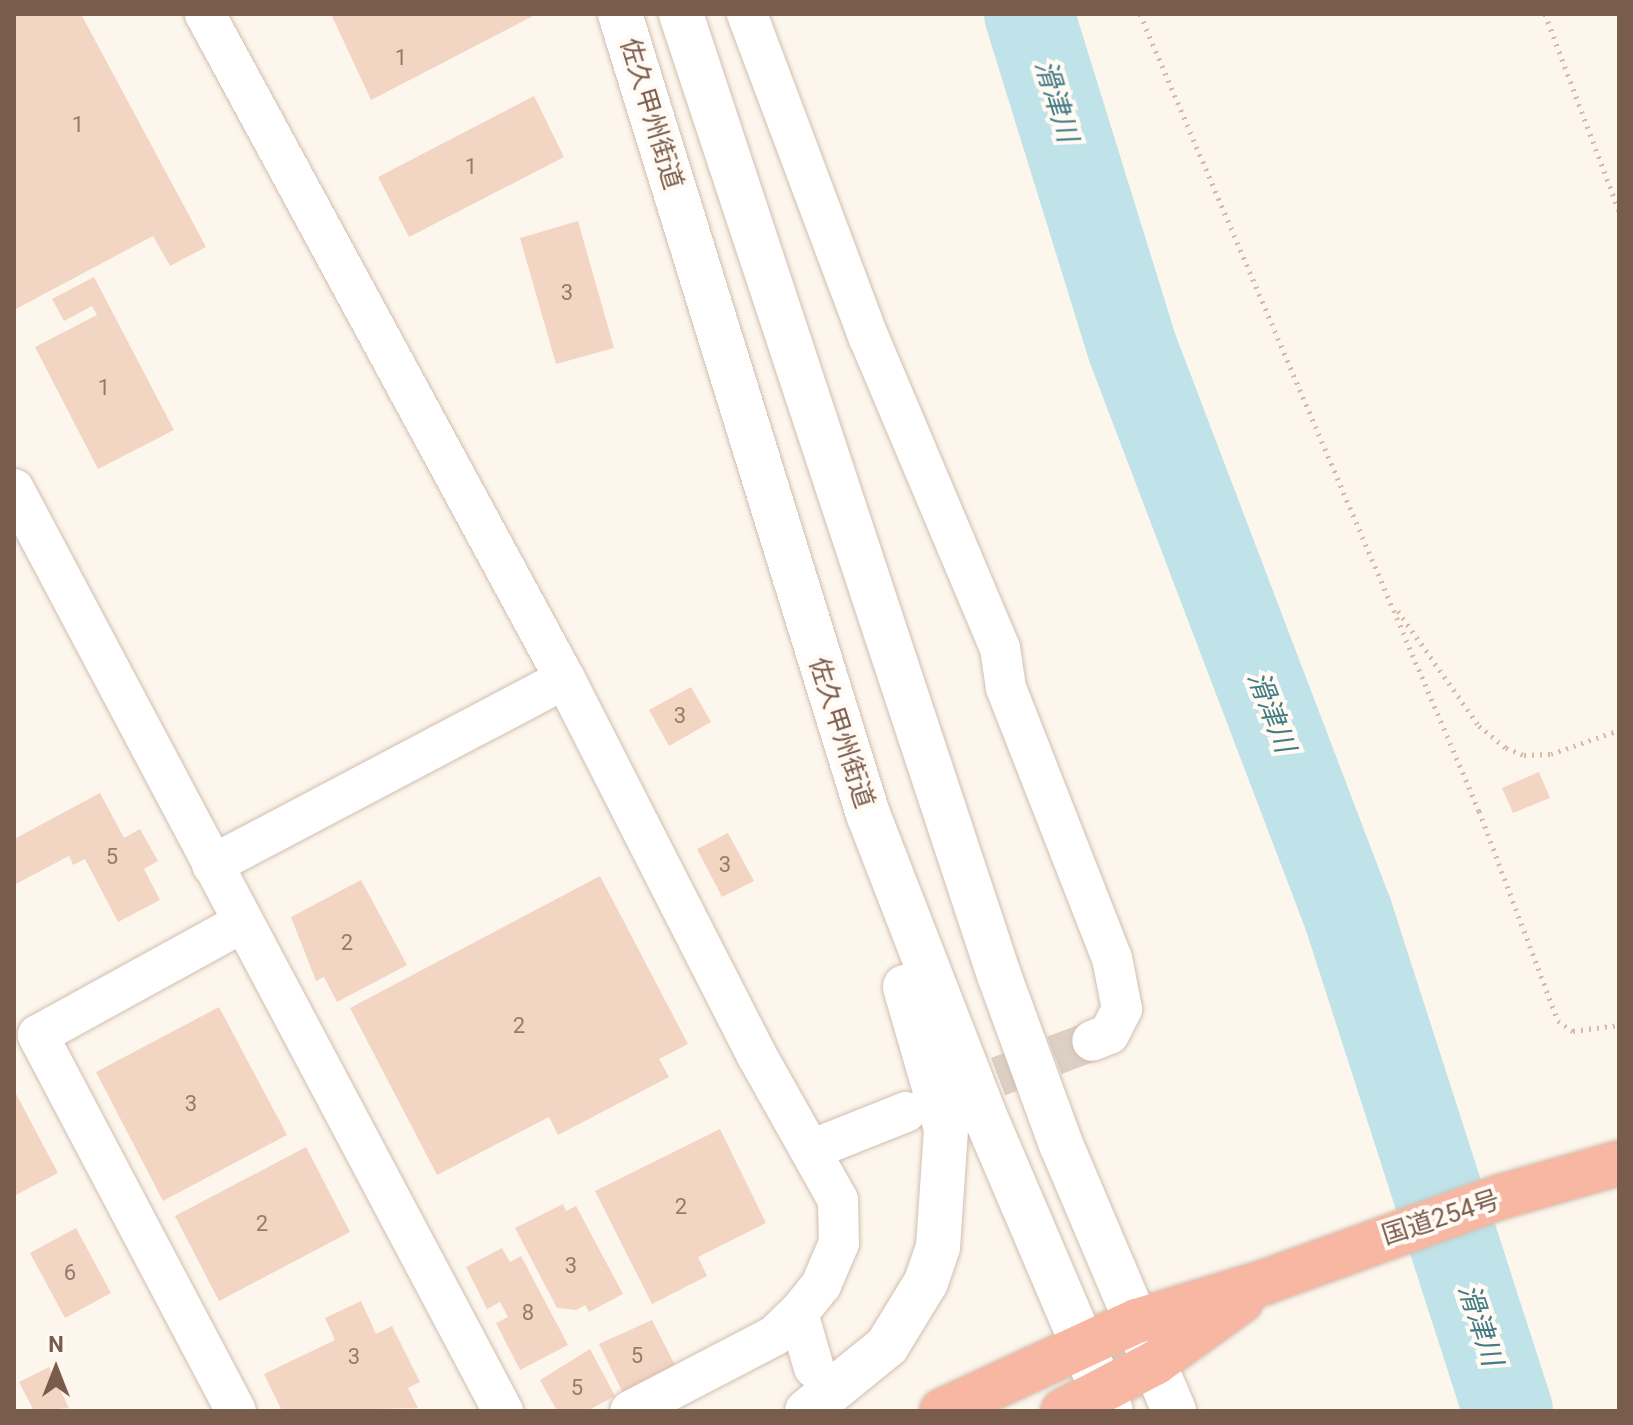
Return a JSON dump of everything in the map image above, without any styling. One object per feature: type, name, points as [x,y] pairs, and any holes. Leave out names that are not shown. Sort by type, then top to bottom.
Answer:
[{"type":"highway","name":"国道254号","points":[[942,1411],[1137,1321],[1265,1282],[1381,1237],[1616,1164]]},
{"type":"highway","name":"国道254号","points":[[1106,1402],[1265,1282]]},
{"type":"highway","points":[[1063,1411],[1106,1402]]},
{"type":"main road","name":"佐久甲州街道","points":[[620,14],[868,814],[1106,1402]]},
{"type":"main road","points":[[681,14],[999,975],[1060,1142],[1174,1411]]},
{"type":"main road","points":[[807,1411],[865,1367],[904,1322],[926,1282],[945,1205],[946,1129],[940,1093],[889,940],[868,814]]},
{"type":"street","points":[[205,14],[565,679],[756,1054],[813,1149],[838,1200],[839,1243],[821,1285],[798,1313],[774,1336],[630,1411]]},
{"type":"street","points":[[747,14],[869,338],[1000,648],[1006,688],[1112,958],[1122,1009],[1109,1034],[1092,1041]]},
{"type":"street","points":[[14,489],[503,1411]]},
{"type":"street","points":[[212,865],[565,679]]},
{"type":"street","points":[[236,1411],[38,1035],[242,923]]},
{"type":"street","points":[[813,1149],[906,1112]]},
{"type":"street","points":[[798,1313],[814,1368]]},
{"type":"path","points":[[1140,14],[1479,811],[1558,1021],[1573,1031],[1619,1025]]},
{"type":"path","points":[[1545,14],[1619,211]]},
{"type":"path","points":[[1390,601],[1479,726],[1506,748],[1524,755],[1551,754],[1619,730]]},
{"type":"building","points":[[14,14],[81,14],[206,247],[170,266],[153,236],[14,310]]},
{"type":"building","points":[[331,14],[537,14],[371,100]]},
{"type":"building","points":[[534,96],[564,157],[409,237],[378,177]]},
{"type":"building","points":[[578,221],[614,348],[556,364],[520,238]]},
{"type":"building","points":[[94,277],[174,430],[98,469],[35,347],[97,315],[92,306],[64,321],[52,299]]},
{"type":"building","points":[[691,687],[711,722],[669,746],[649,710]]},
{"type":"building","points":[[1539,772],[1550,798],[1513,813],[1502,788]]},
{"type":"building","points":[[100,793],[124,838],[140,829],[158,861],[144,869],[160,900],[118,922],[85,859],[73,865],[69,856],[14,885],[14,839]]},
{"type":"building","points":[[728,833],[754,881],[722,897],[697,849]]},
{"type":"building","points":[[600,876],[688,1044],[659,1059],[669,1077],[558,1135],[549,1117],[437,1175],[350,1008]]},
{"type":"building","points":[[361,880],[407,965],[337,1002],[324,977],[316,981],[291,917]]},
{"type":"building","points":[[219,1007],[287,1135],[163,1201],[96,1072]]},
{"type":"building","points":[[14,1090],[58,1173],[14,1196]]},
{"type":"building","points":[[720,1129],[766,1223],[698,1257],[707,1276],[652,1304],[595,1191]]},
{"type":"building","points":[[306,1147],[350,1232],[219,1301],[175,1216]]},
{"type":"building","points":[[563,1204],[566,1211],[576,1206],[623,1294],[589,1312],[585,1305],[576,1310],[557,1308],[515,1228]]},
{"type":"building","points":[[76,1228],[111,1293],[65,1318],[30,1253]]},
{"type":"building","points":[[502,1248],[510,1262],[521,1256],[568,1345],[520,1370],[496,1323],[508,1317],[500,1302],[487,1309],[466,1267]]},
{"type":"building","points":[[361,1301],[376,1334],[392,1326],[420,1382],[408,1388],[418,1408],[282,1411],[264,1374],[335,1340],[325,1318]]},
{"type":"building","points":[[652,1320],[676,1367],[623,1393],[599,1344]]},
{"type":"building","points":[[590,1349],[615,1396],[587,1411],[557,1411],[540,1380]]},
{"type":"building","points":[[49,1367],[69,1408],[34,1411],[19,1382]]},
{"type":"waterway","name":"滑津川","points":[[1029,14],[1132,347],[1348,914],[1508,1411]]},
{"type":"tunnel","points":[[942,1098],[1092,1041]]}]
